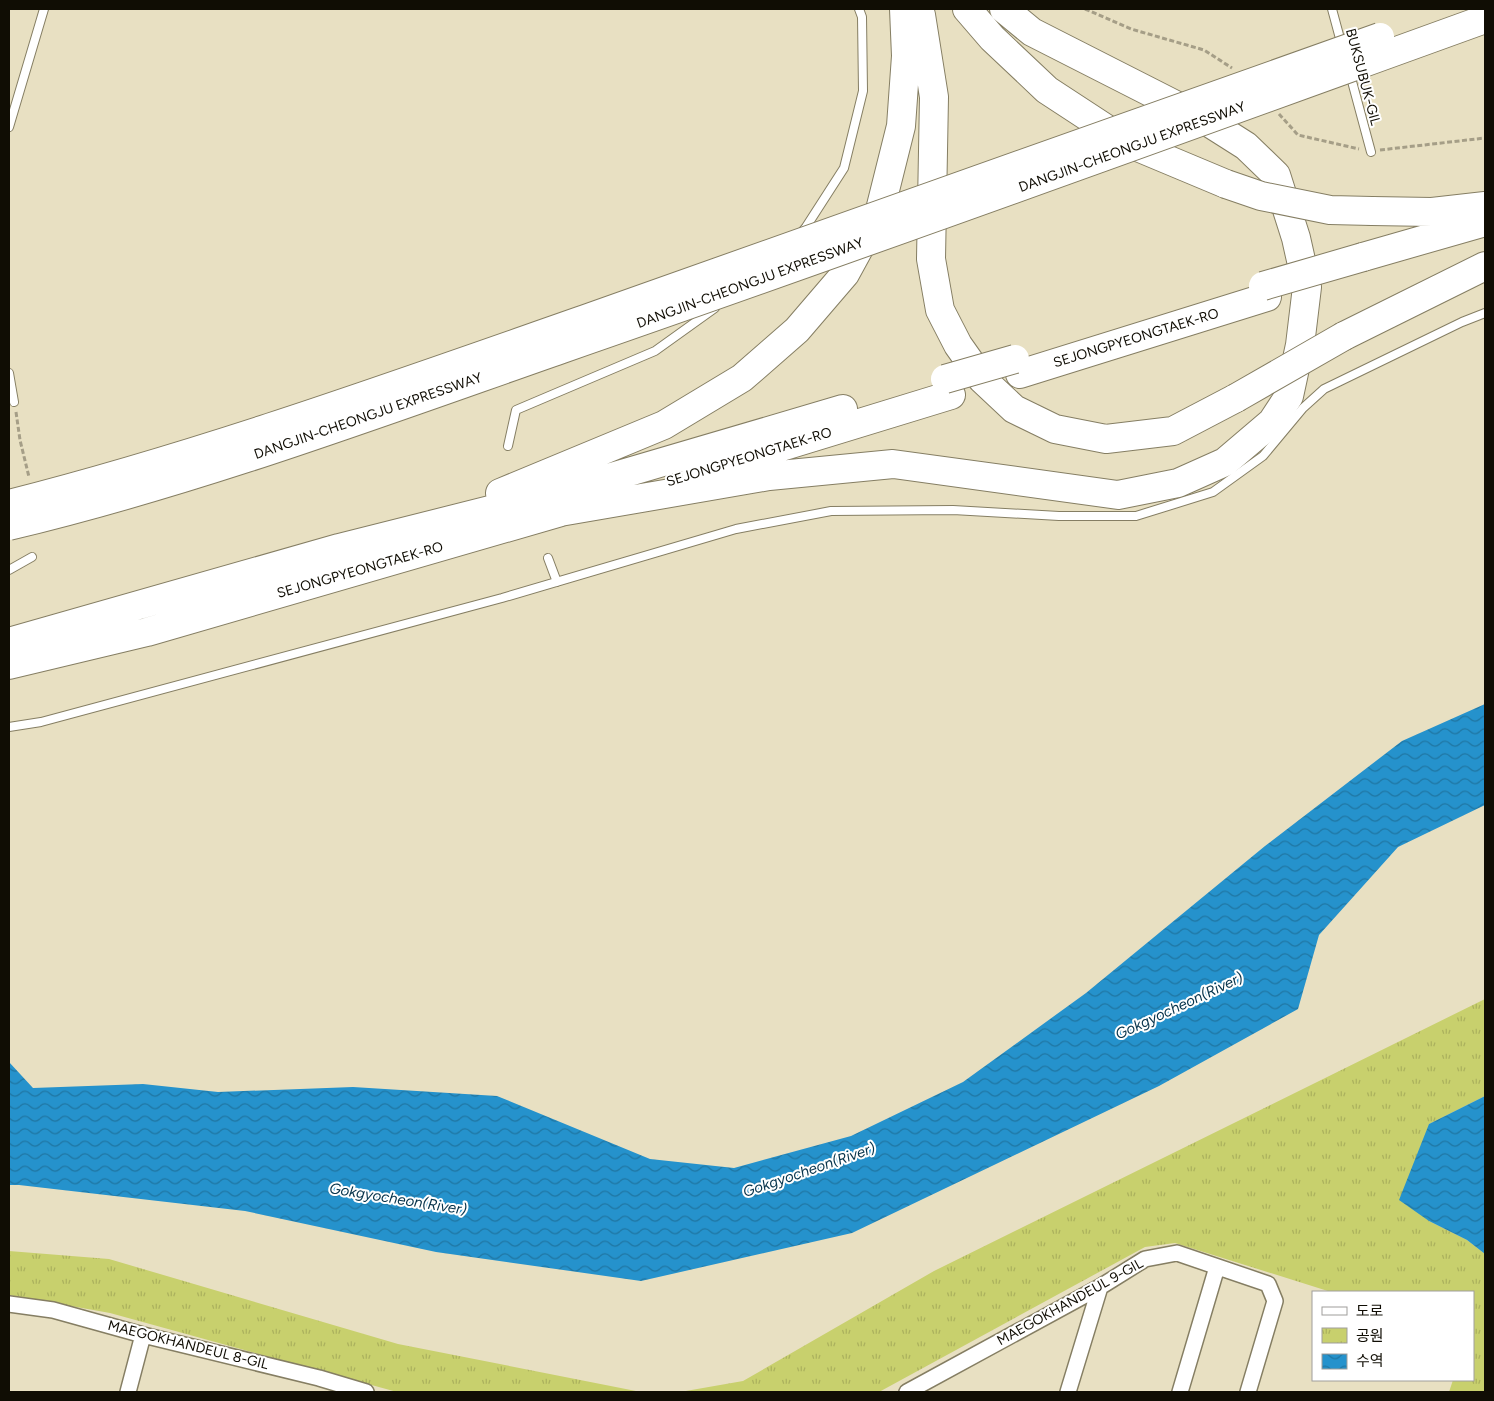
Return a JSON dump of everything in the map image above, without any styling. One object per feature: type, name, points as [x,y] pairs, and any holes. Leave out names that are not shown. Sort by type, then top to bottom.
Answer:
[{"type":"highway","points":[[414,529],[664,425],[742,378],[797,330],[845,274],[880,210],[901,126],[906,56],[904,9]]},
{"type":"highway","points":[[918,9],[921,15],[934,96],[931,259],[940,310],[958,345],[982,379],[1014,409],[1055,430],[1106,439],[1173,430],[1236,398],[1344,336],[1485,266]]},
{"type":"highway","points":[[967,9],[992,38],[1047,90],[1128,143],[1226,184],[1261,196],[1330,210],[1432,212],[1485,206]]},
{"type":"highway","points":[[560,512],[769,476],[893,464],[1118,495],[1178,483],[1225,462],[1272,422],[1288,396],[1300,344],[1307,287],[1296,238],[1276,175],[1246,146],[1205,120],[1032,32],[1004,9]]},
{"type":"highway","name":"DANGJIN-CHEONGJU EXPRESSWAY","points":[[9,504],[167,460],[430,373],[959,188],[1459,9]]},
{"type":"highway","name":"DANGJIN-CHEONGJU EXPRESSWAY","points":[[9,526],[91,505],[312,436],[690,305],[1485,19]]},
{"type":"highway","name":"SEJONGPYEONGTAEK-RO","points":[[9,642],[340,548],[554,494],[948,387],[1364,263],[1485,222]]},
{"type":"highway","name":"SEJONGPYEONGTAEK-RO","points":[[1364,263],[1485,234]]},
{"type":"highway","name":"SEJONGPYEONGTAEK-RO","points":[[9,665],[147,632],[752,457],[948,387]]},
{"type":"street","name":"MAEGOKHANDEUL 9-GIL","points":[[907,1392],[1100,1287],[1145,1259],[1177,1253],[1268,1284],[1276,1302],[1248,1392]]},
{"type":"street","points":[[1180,1392],[1217,1267]]},
{"type":"street","points":[[1068,1392],[1100,1287]]},
{"type":"street","name":"MAEGOKHANDEUL 8-GIL","points":[[9,1304],[53,1310],[366,1392]]},
{"type":"street","points":[[128,1392],[143,1335]]},
{"type":"lane","points":[[9,127],[44,9]]},
{"type":"lane","points":[[766,266],[806,227],[844,168],[863,91],[862,17],[859,9]]},
{"type":"lane","name":"BUKSUBUK-GIL","points":[[1332,9],[1371,152]]},
{"type":"lane","points":[[508,446],[516,410],[655,351],[746,286],[759,273]]},
{"type":"lane","points":[[9,727],[42,722],[557,582],[736,529],[831,511],[953,510],[1059,516],[1136,516],[1213,492],[1263,456],[1303,408],[1324,388],[1462,322],[1485,313]]},
{"type":"lane","points":[[9,373],[14,402]]},
{"type":"lane","points":[[9,570],[32,557]]},
{"type":"lane","points":[[548,558],[557,582]]},
{"type":"green space","points":[[1485,999],[1485,1096],[1429,1124],[1429,1221],[1467,1240],[1485,1254],[1485,1392],[1449,1392],[1453,1381],[1474,1381],[1474,1291],[1328,1291],[1175,1243],[1145,1247],[879,1392],[680,1392],[743,1381],[934,1271]]},
{"type":"green space","points":[[9,1251],[109,1259],[398,1344],[641,1392],[397,1392],[110,1313],[9,1295]]},
{"type":"water","name":"Gokgyocheon(River)","points":[[1485,704],[1485,805],[1398,847],[1319,935],[1298,1009],[1159,1086],[852,1233],[641,1281],[436,1252],[245,1211],[9,1185],[9,1062],[33,1088],[143,1084],[218,1092],[353,1087],[497,1096],[650,1159],[734,1168],[851,1136],[963,1082],[1086,993],[1265,846],[1402,741]]},
{"type":"water","points":[[1485,1096],[1485,1254],[1467,1240],[1429,1221],[1399,1200],[1429,1124]]}]
